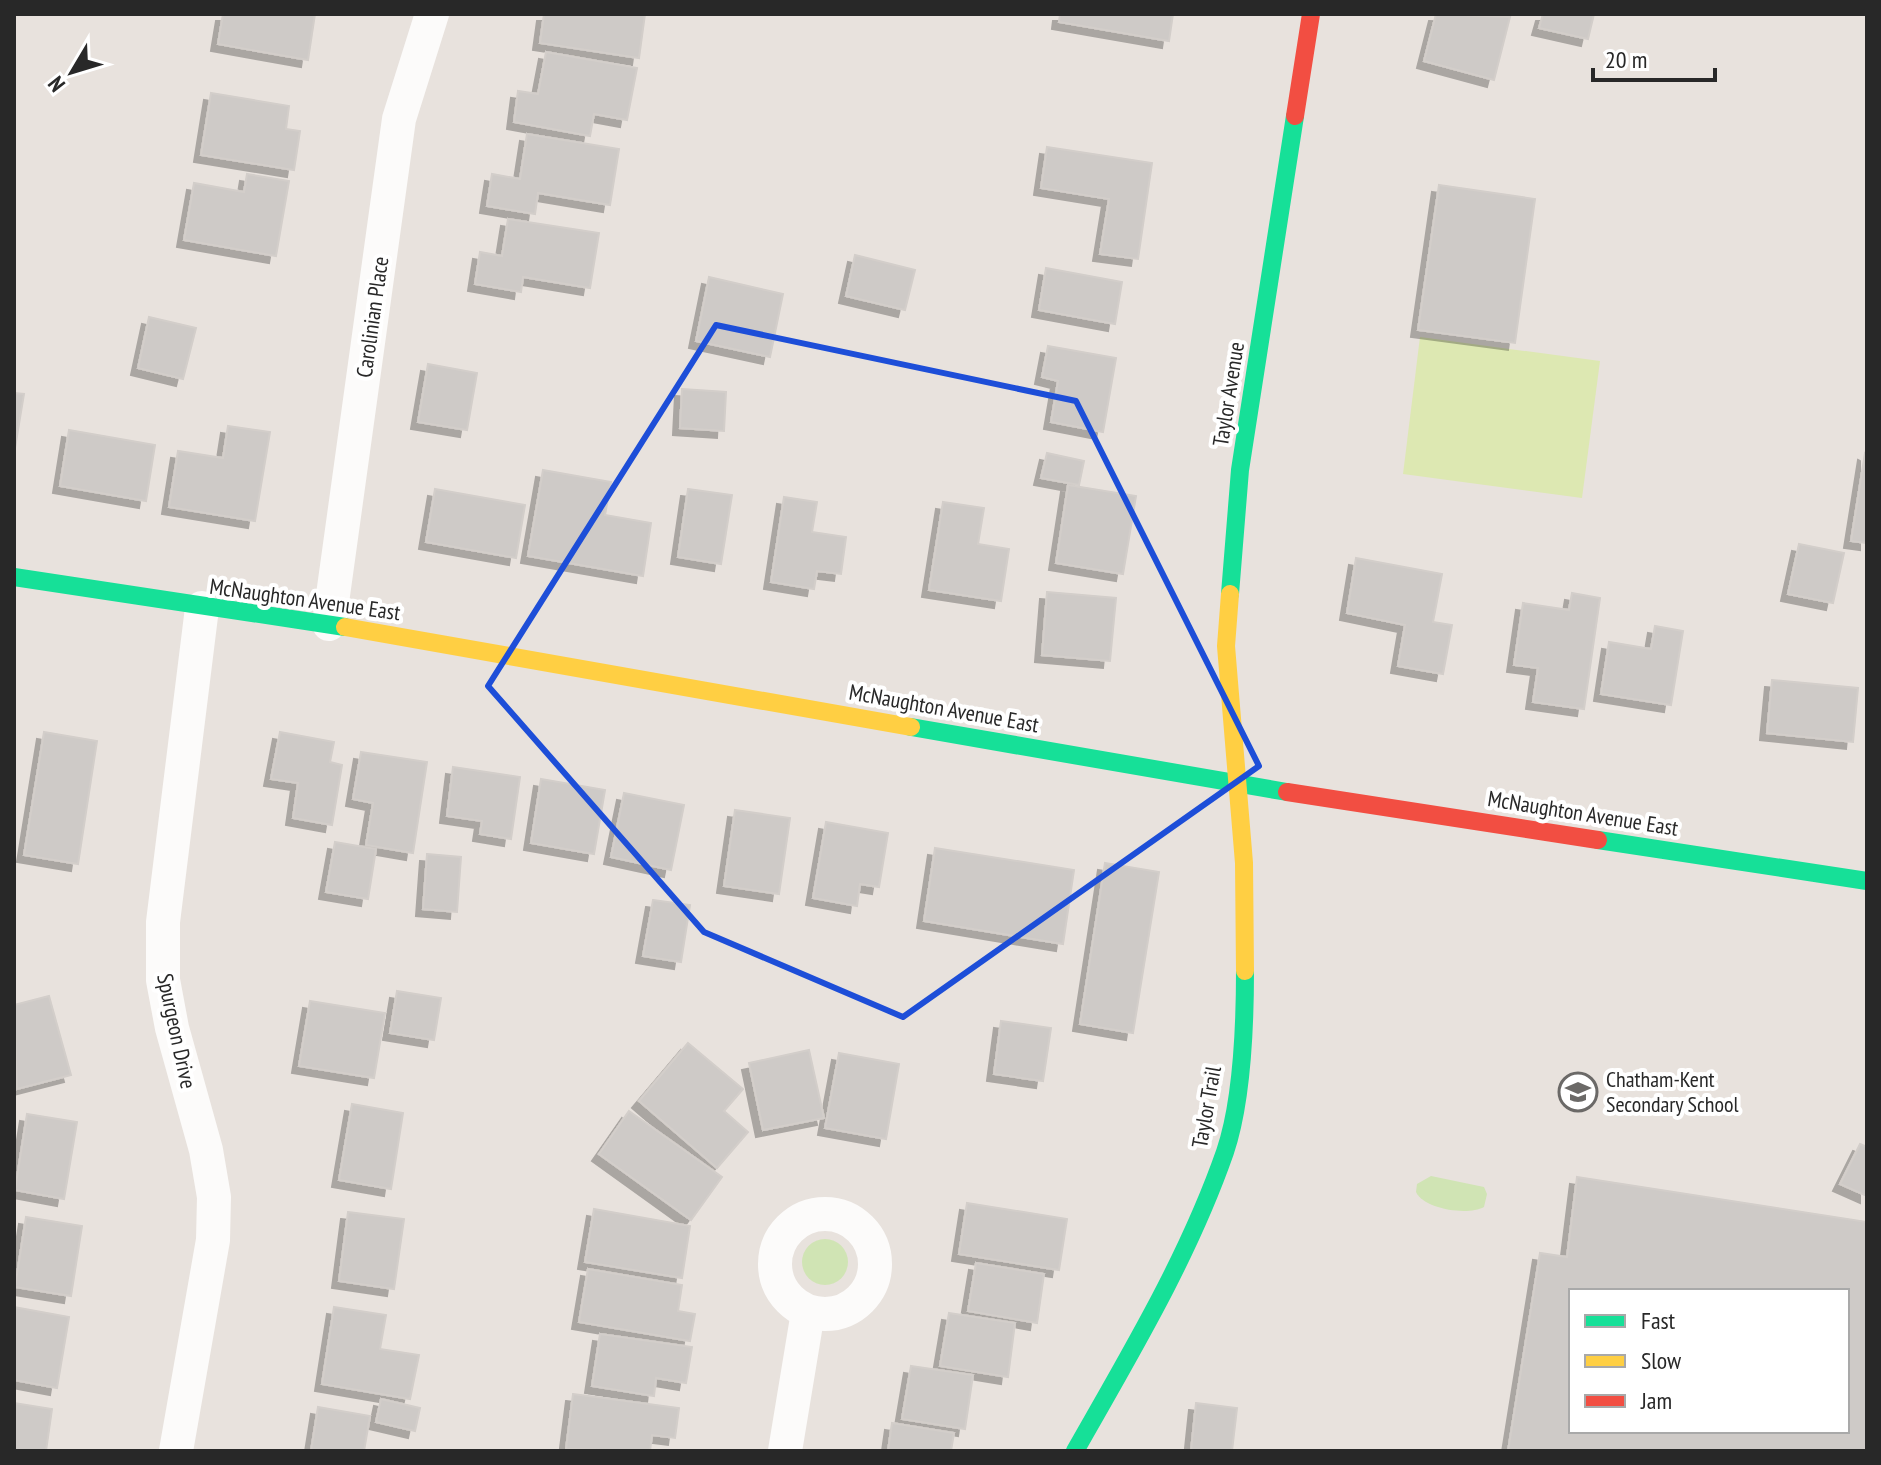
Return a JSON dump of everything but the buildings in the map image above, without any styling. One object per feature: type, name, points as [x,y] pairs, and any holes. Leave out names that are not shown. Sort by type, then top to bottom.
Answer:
[{"type":"main road","name":"Taylor Avenue","points":[[1235,784],[1226,646],[1240,470],[1311,14]]},
{"type":"main road","name":"McNaughton Avenue East","points":[[14,577],[202,608],[329,624],[1235,784],[1867,881]]},
{"type":"main road","name":"Taylor Trail","points":[[1075,1451],[1168,1288],[1226,1150],[1236,1097],[1245,989],[1244,863],[1235,784]]},
{"type":"street","name":"Carolinian Place","points":[[329,624],[399,119],[432,14]]},
{"type":"street","name":"Spurgeon Drive","points":[[176,1451],[213,1240],[214,1197],[206,1150],[172,1028],[163,980],[163,922],[202,608]]},
{"type":"street","points":[[785,1451],[808,1312]]},
{"type":"highlighted area","points":[[716,325],[1076,401],[1259,766],[903,1017],[704,932],[488,686]]},
{"type":"green space","points":[[1420,337],[1600,361],[1582,498],[1403,474]]},
{"type":"green space","points":[[1431,1176],[1484,1187],[1487,1194],[1484,1207],[1457,1211],[1428,1203],[1416,1192],[1417,1184]]},
{"type":"green space","points":[[825,1239],[841,1246],[848,1262],[841,1278],[825,1285],[809,1278],[802,1262],[809,1246]]},
{"type":"traffic: fast","points":[[1230,594],[1240,470],[1295,116]]},
{"type":"traffic: fast","points":[[14,577],[345,627]]},
{"type":"traffic: fast","points":[[911,727],[1287,792]]},
{"type":"traffic: fast","points":[[1598,840],[1867,881]]},
{"type":"traffic: fast","points":[[1075,1451],[1176,1268],[1225,1152],[1239,1087],[1245,971]]},
{"type":"traffic: slow","points":[[1230,594],[1226,646],[1244,863],[1245,971]]},
{"type":"traffic: slow","points":[[345,627],[911,727]]},
{"type":"traffic: jam","points":[[1295,116],[1311,14]]},
{"type":"traffic: jam","points":[[1287,792],[1598,840]]},
{"type":"place","name":"Chatham-Kent Secondary School","points":[[1578,1092]]}]
